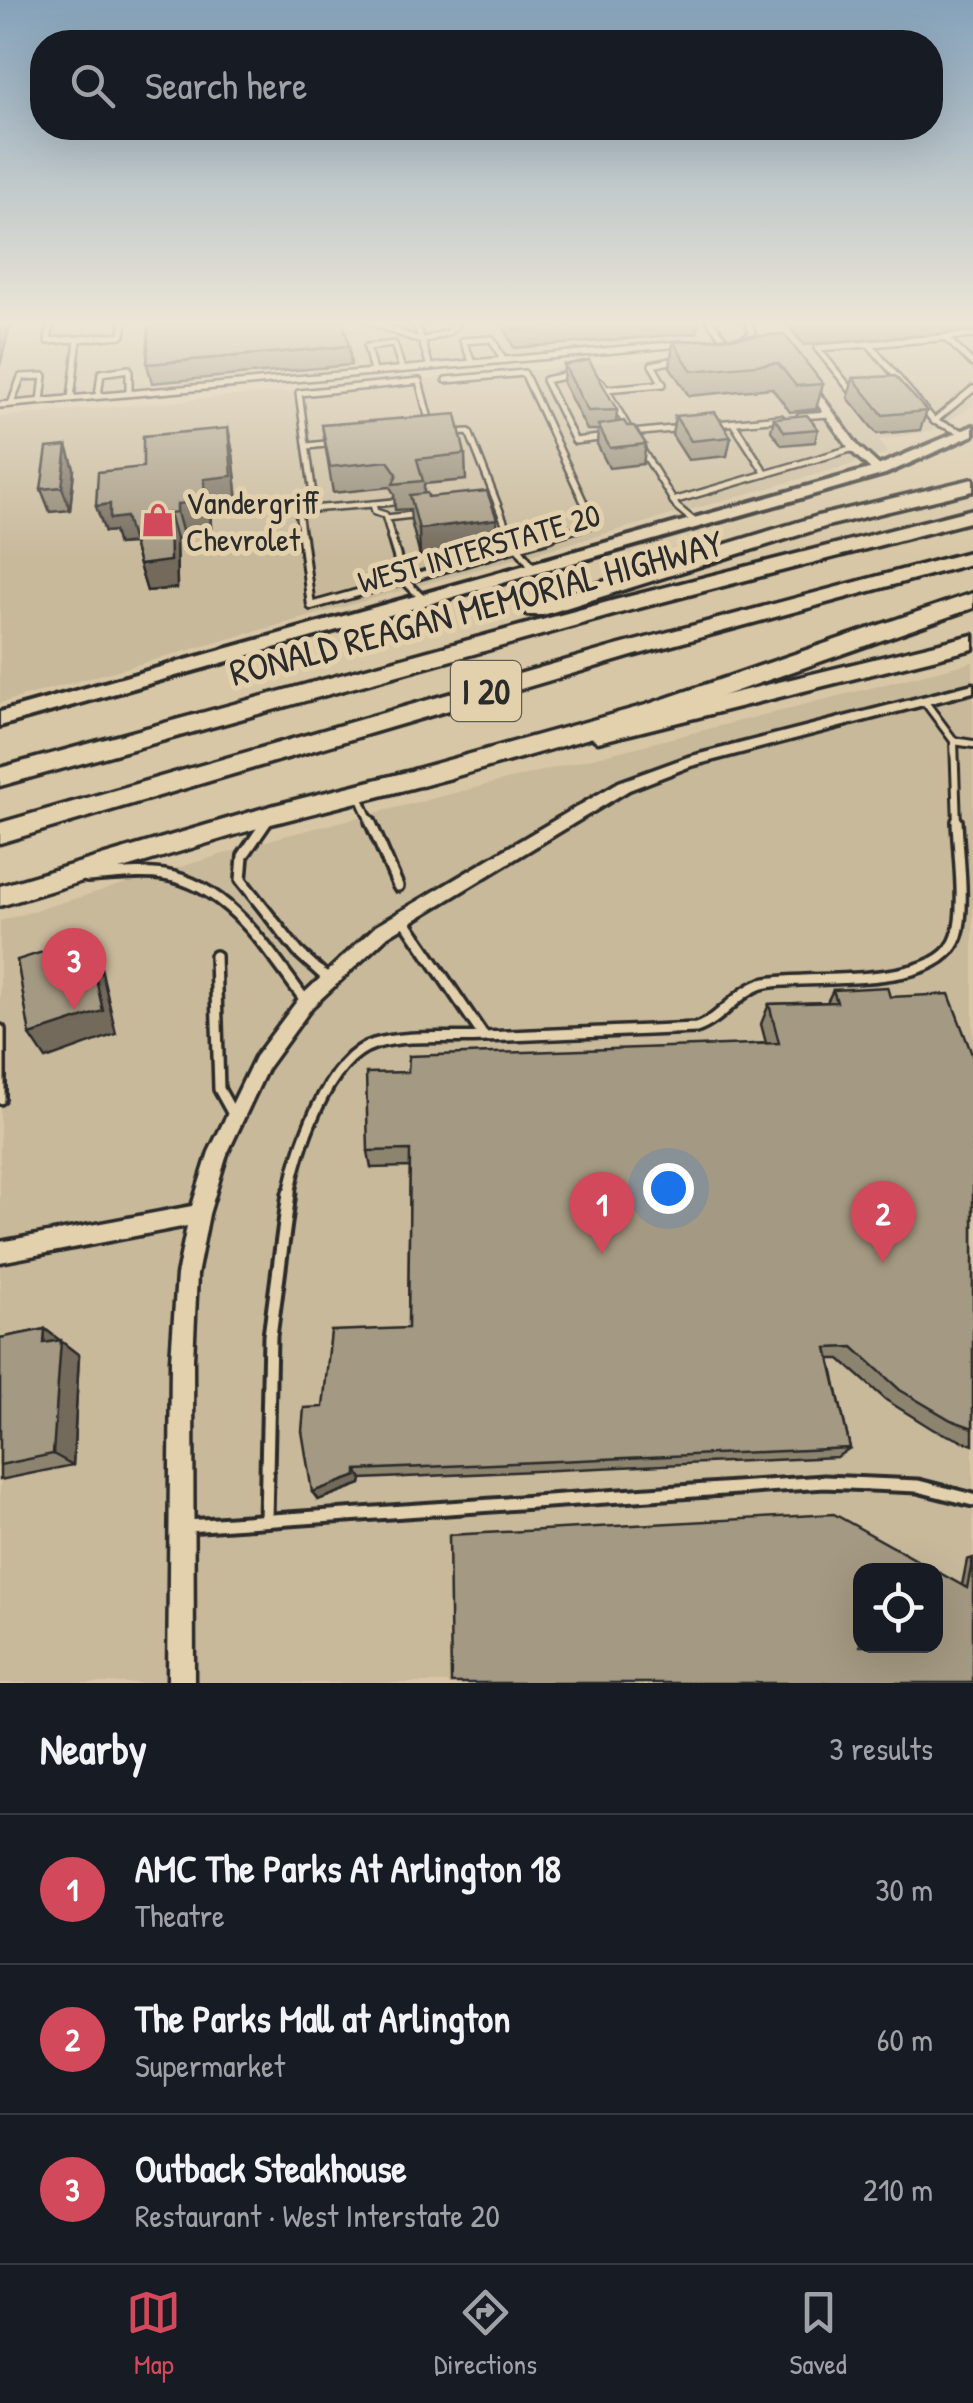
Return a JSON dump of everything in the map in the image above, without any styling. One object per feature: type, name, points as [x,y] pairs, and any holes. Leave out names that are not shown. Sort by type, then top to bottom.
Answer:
[{"type":"highway","points":[[198,722],[230,699],[420,646],[881,505],[973,473]]},
{"type":"highway","points":[[881,505],[973,485]]},
{"type":"highway","name":"RONALD REAGAN MEMORIAL HIGHWAY","points":[[0,776],[807,555],[973,515]]},
{"type":"highway","name":"I 20","points":[[0,833],[642,646],[973,557]]},
{"type":"highway","points":[[734,683],[973,600]]},
{"type":"highway","points":[[422,777],[973,612]]},
{"type":"main road","name":"WEST INTERSTATE 20","points":[[0,719],[878,471],[969,432]]},
{"type":"main road","points":[[0,896],[271,815],[973,642]]},
{"type":"street","points":[[819,400],[854,448],[878,471]]},
{"type":"street","points":[[181,1683],[182,1359],[187,1275],[199,1214],[234,1116],[261,1063],[306,1002],[402,918],[624,786],[662,769],[973,688]]},
{"type":"street","points":[[0,1252],[199,1214]]},
{"type":"lane","points":[[11,404],[13,400]]},
{"type":"lane","points":[[0,405],[56,400]]},
{"type":"lane","points":[[300,400],[314,508]]},
{"type":"lane","points":[[424,400],[433,434],[468,432],[515,549],[534,569]]},
{"type":"lane","points":[[393,502],[298,510],[311,606],[594,524],[536,400]]},
{"type":"lane","points":[[554,400],[574,441],[829,414]]},
{"type":"lane","points":[[612,400],[674,501],[695,522]]},
{"type":"lane","points":[[917,400],[934,421],[969,432]]},
{"type":"lane","points":[[934,421],[961,400]]},
{"type":"lane","points":[[733,423],[766,474]]},
{"type":"lane","points":[[308,446],[342,442]]},
{"type":"lane","points":[[674,501],[854,448]]},
{"type":"lane","points":[[475,494],[494,492]]},
{"type":"lane","points":[[373,504],[374,512],[386,518],[424,514]]},
{"type":"lane","points":[[481,508],[500,505]]},
{"type":"lane","points":[[386,518],[404,580],[425,601]]},
{"type":"lane","points":[[266,1520],[271,1345],[282,1223],[294,1169],[329,1084],[357,1050],[372,1044],[696,1028],[710,1025],[742,991],[763,983],[894,975],[928,968],[943,958],[959,932],[954,741],[924,702]]},
{"type":"lane","points":[[954,741],[973,744]]},
{"type":"lane","points":[[358,794],[398,886]]},
{"type":"lane","points":[[271,815],[243,856],[241,880],[298,952],[328,980]]},
{"type":"lane","points":[[57,879],[164,876],[192,882],[216,897],[244,924],[306,1002]]},
{"type":"lane","points":[[402,918],[484,1037]]},
{"type":"lane","points":[[215,956],[219,1089],[234,1116]]},
{"type":"lane","points":[[0,1030],[0,1098]]},
{"type":"lane","points":[[182,1526],[824,1482],[890,1482],[952,1492],[973,1500]]},
{"type":"shaded area","points":[[0,400],[125,400],[0,411]]},
{"type":"shaded area","points":[[196,400],[973,400],[973,406],[931,431],[879,440],[887,453],[850,465],[0,703],[0,417]]},
{"type":"shaded area","points":[[973,662],[973,1683],[0,1683],[0,921],[280,837]]},
{"type":"building","points":[[582,400],[611,400],[617,410],[588,411]]},
{"type":"building","points":[[870,400],[917,400],[927,411],[883,415]]},
{"type":"building","points":[[715,412],[731,437],[691,441],[675,416]]},
{"type":"building","points":[[456,414],[465,454],[417,459],[423,481],[393,484],[397,474],[388,461],[330,467],[322,425]]},
{"type":"building","points":[[807,415],[818,429],[785,432],[774,418]]},
{"type":"building","points":[[624,421],[627,426],[634,426],[646,444],[610,448],[598,425]]},
{"type":"building","name":"Vandergriff Chevrolet","points":[[228,428],[232,476],[204,479],[205,501],[177,504],[177,512],[169,513],[170,561],[139,565],[126,517],[110,519],[110,504],[96,506],[98,472],[143,467],[143,436]]},
{"type":"building","points":[[67,446],[62,487],[41,489],[47,448]]},
{"type":"building","points":[[487,491],[497,519],[419,529],[410,495]]},
{"type":"building","points":[[87,938],[103,1011],[30,1035],[17,960]]},
{"type":"building","points":[[887,987],[890,997],[949,994],[973,1057],[973,1428],[951,1420],[900,1390],[853,1347],[827,1348],[850,1448],[357,1470],[357,1476],[312,1492],[302,1431],[304,1408],[323,1407],[331,1331],[408,1328],[410,1150],[368,1151],[366,1073],[408,1072],[409,1056],[779,1043],[769,1004],[837,1002],[833,990]]},
{"type":"building","points":[[45,1329],[44,1343],[61,1340],[53,1454],[0,1465],[0,1338]]},
{"type":"building","points":[[834,1514],[922,1563],[853,1563],[853,1653],[943,1653],[943,1575],[967,1588],[973,1558],[973,1683],[451,1683],[449,1535]]},
{"type":"place","name":"Vandergriff Chevrolet","points":[[158,520]]},
{"type":"place","name":"Outback Steakhouse","points":[[74,1010]]},
{"type":"place","name":"AMC The Parks At Arlington 18","points":[[602,1254]]},
{"type":"place","name":"The Parks Mall at Arlington","points":[[883,1263]]}]
